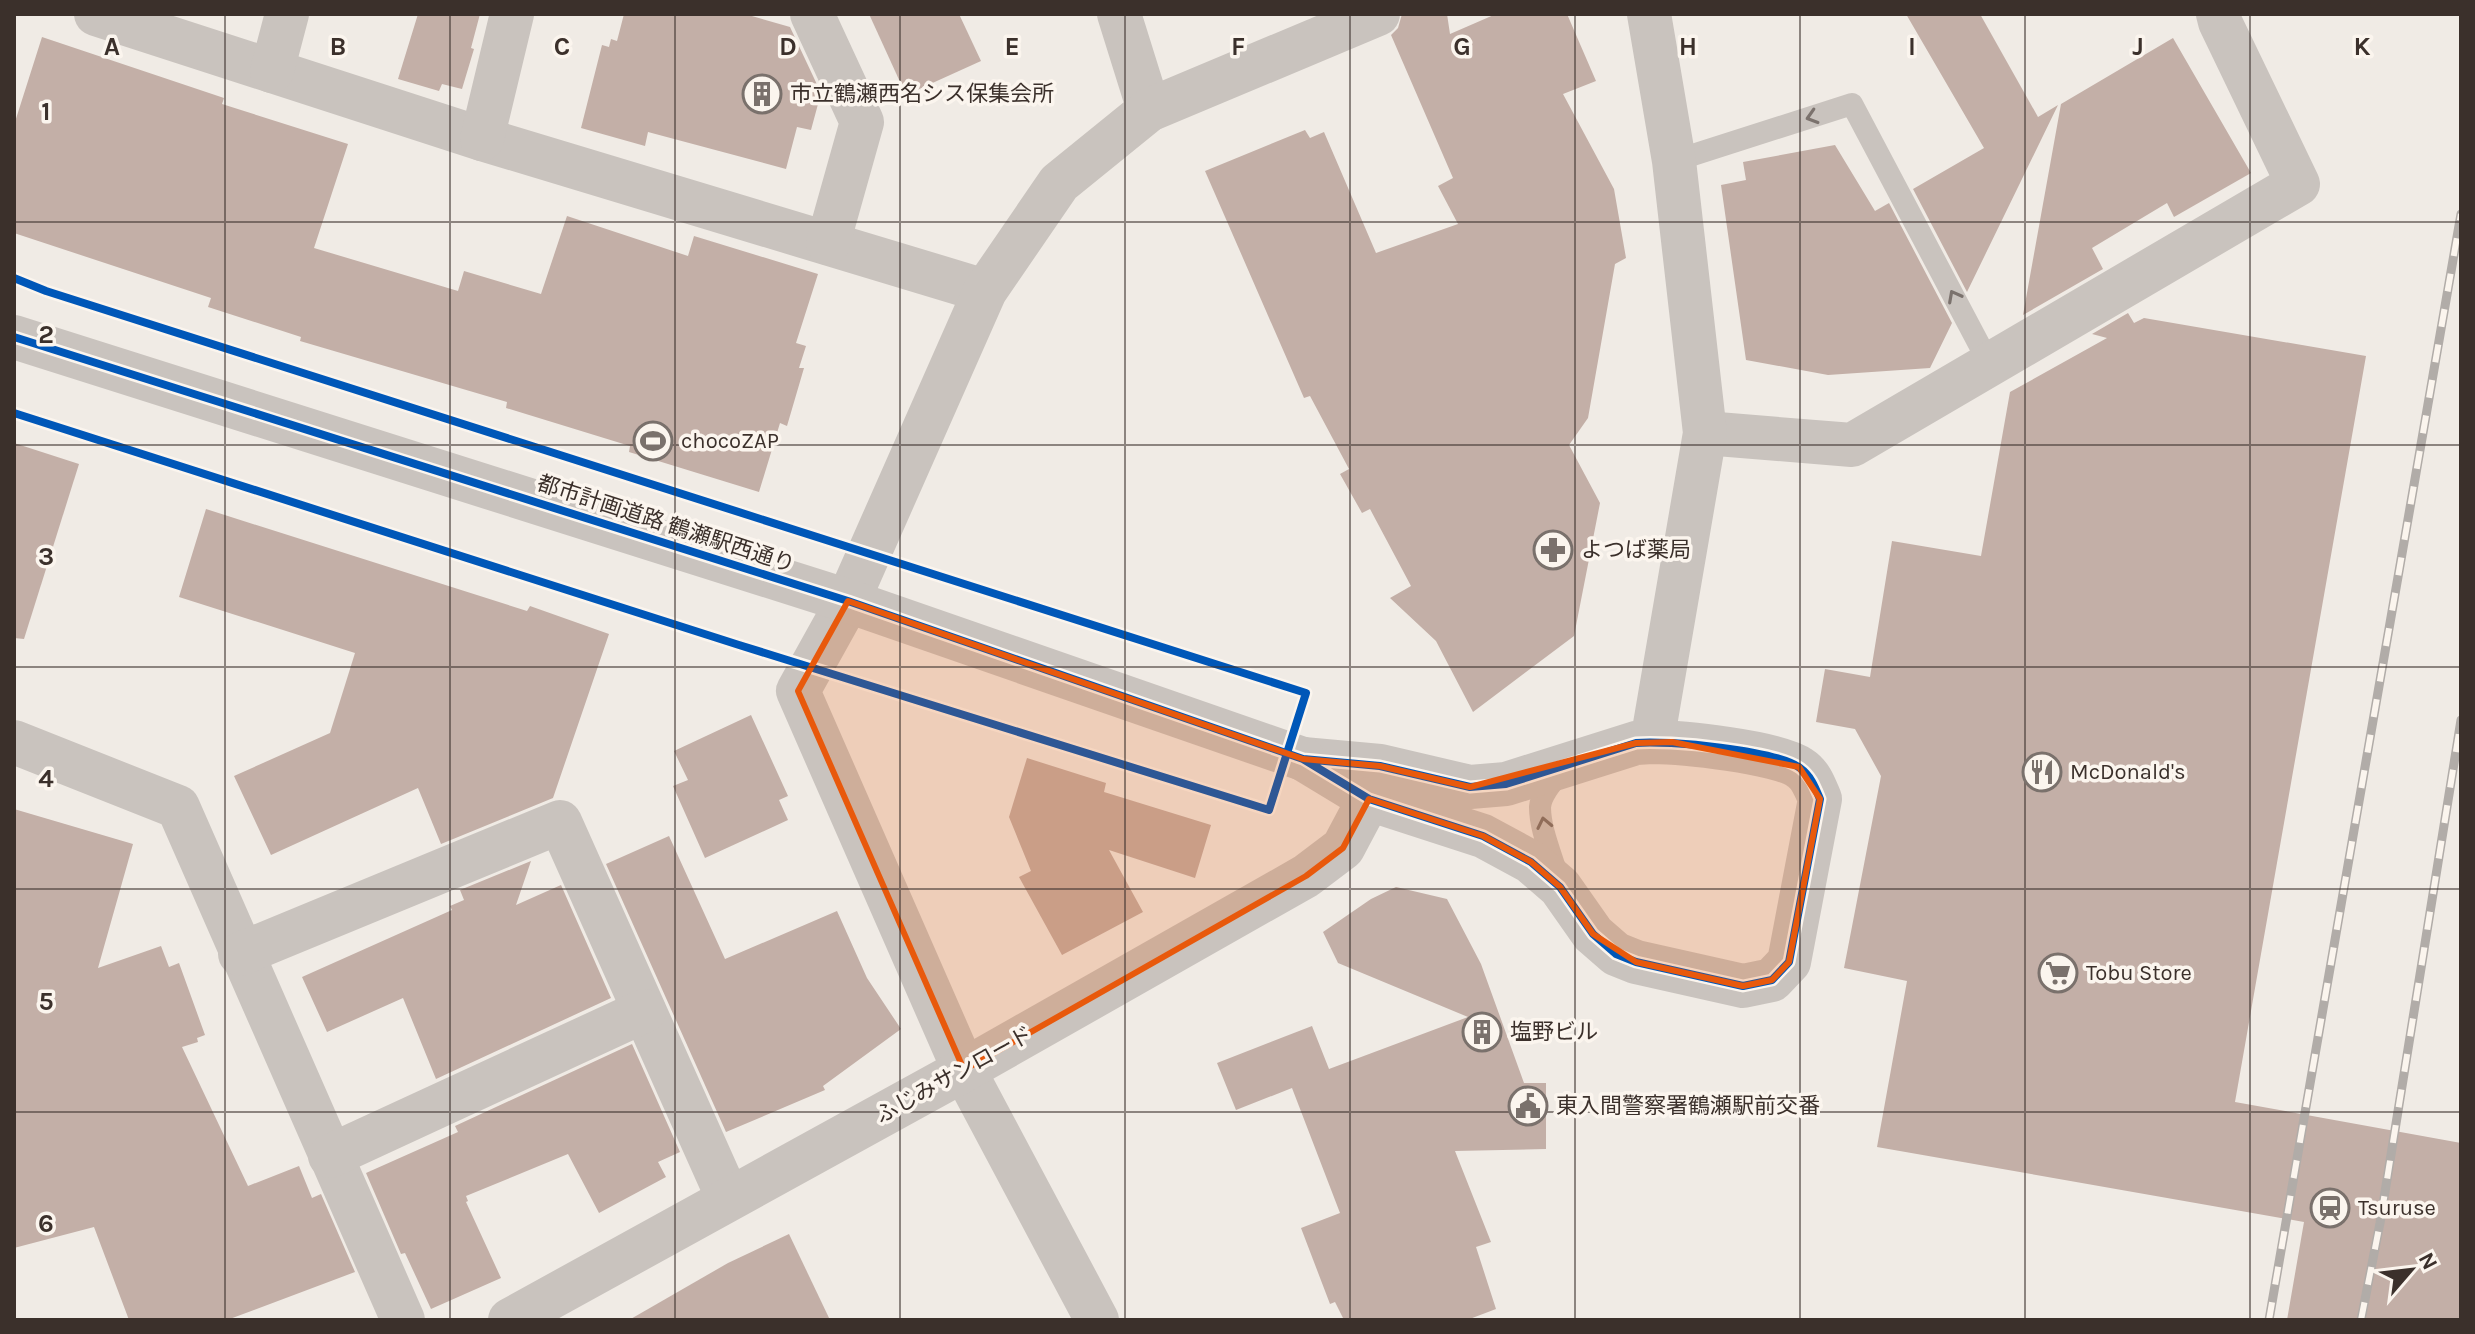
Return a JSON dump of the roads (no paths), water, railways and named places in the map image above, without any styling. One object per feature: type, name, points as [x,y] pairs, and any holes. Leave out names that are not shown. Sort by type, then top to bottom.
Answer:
[{"type":"street","points":[[96,14],[482,139],[985,291]]},
{"type":"street","points":[[272,71],[287,14]]},
{"type":"street","points":[[482,139],[512,14]]},
{"type":"street","points":[[812,14],[862,122],[828,243]]},
{"type":"street","points":[[1119,14],[1149,110]]},
{"type":"street","points":[[1097,1320],[964,1070],[798,691],[848,601],[985,291],[1059,183],[1149,110],[1378,14]]},
{"type":"street","points":[[1649,14],[1674,161],[1705,433],[1652,742]]},
{"type":"street","points":[[1705,433],[1852,445],[2298,184],[2218,14]]},
{"type":"street","name":"都市計画道路 鶴瀬駅西通り","points":[[14,337],[848,601],[1303,759]]},
{"type":"street","points":[[14,742],[178,807],[403,1320]]},
{"type":"street","points":[[1652,742],[1672,742],[1758,755],[1799,767],[1813,781],[1820,799],[1789,962],[1772,980],[1743,986],[1636,962],[1616,954],[1593,934],[1560,887],[1531,862],[1483,836],[1369,799],[1303,759],[1380,766],[1470,787],[1506,784],[1636,743],[1652,742]]},
{"type":"street","name":"ふじみサンロード","points":[[510,1320],[964,1070],[1306,876],[1343,848],[1369,799]]},
{"type":"street","points":[[240,954],[560,822],[728,1198]]},
{"type":"street","points":[[330,1156],[644,1011]]},
{"type":"lane","points":[[1674,161],[1852,104],[1990,365]]},
{"type":"lane","points":[[1560,887],[1540,804],[1552,782],[1567,767]]},
{"type":"railway","points":[[2269,1320],[2461,214]]},
{"type":"railway","points":[[2361,1320],[2380,1223],[2461,720]]},
{"type":"place","name":"市立鶴瀬西名シス保集会所","points":[[762,94]]},
{"type":"place","name":"chocoZAP","points":[[653,441]]},
{"type":"place","name":"よつば薬局","points":[[1553,550]]},
{"type":"place","name":"McDonald's","points":[[2042,772]]},
{"type":"place","name":"Tobu Store","points":[[2058,973]]},
{"type":"place","name":"塩野ビル","points":[[1482,1032]]},
{"type":"place","name":"東入間警察署鶴瀬駅前交番","points":[[1528,1106]]},
{"type":"place","name":"Tsuruse","points":[[2330,1208]]}]
